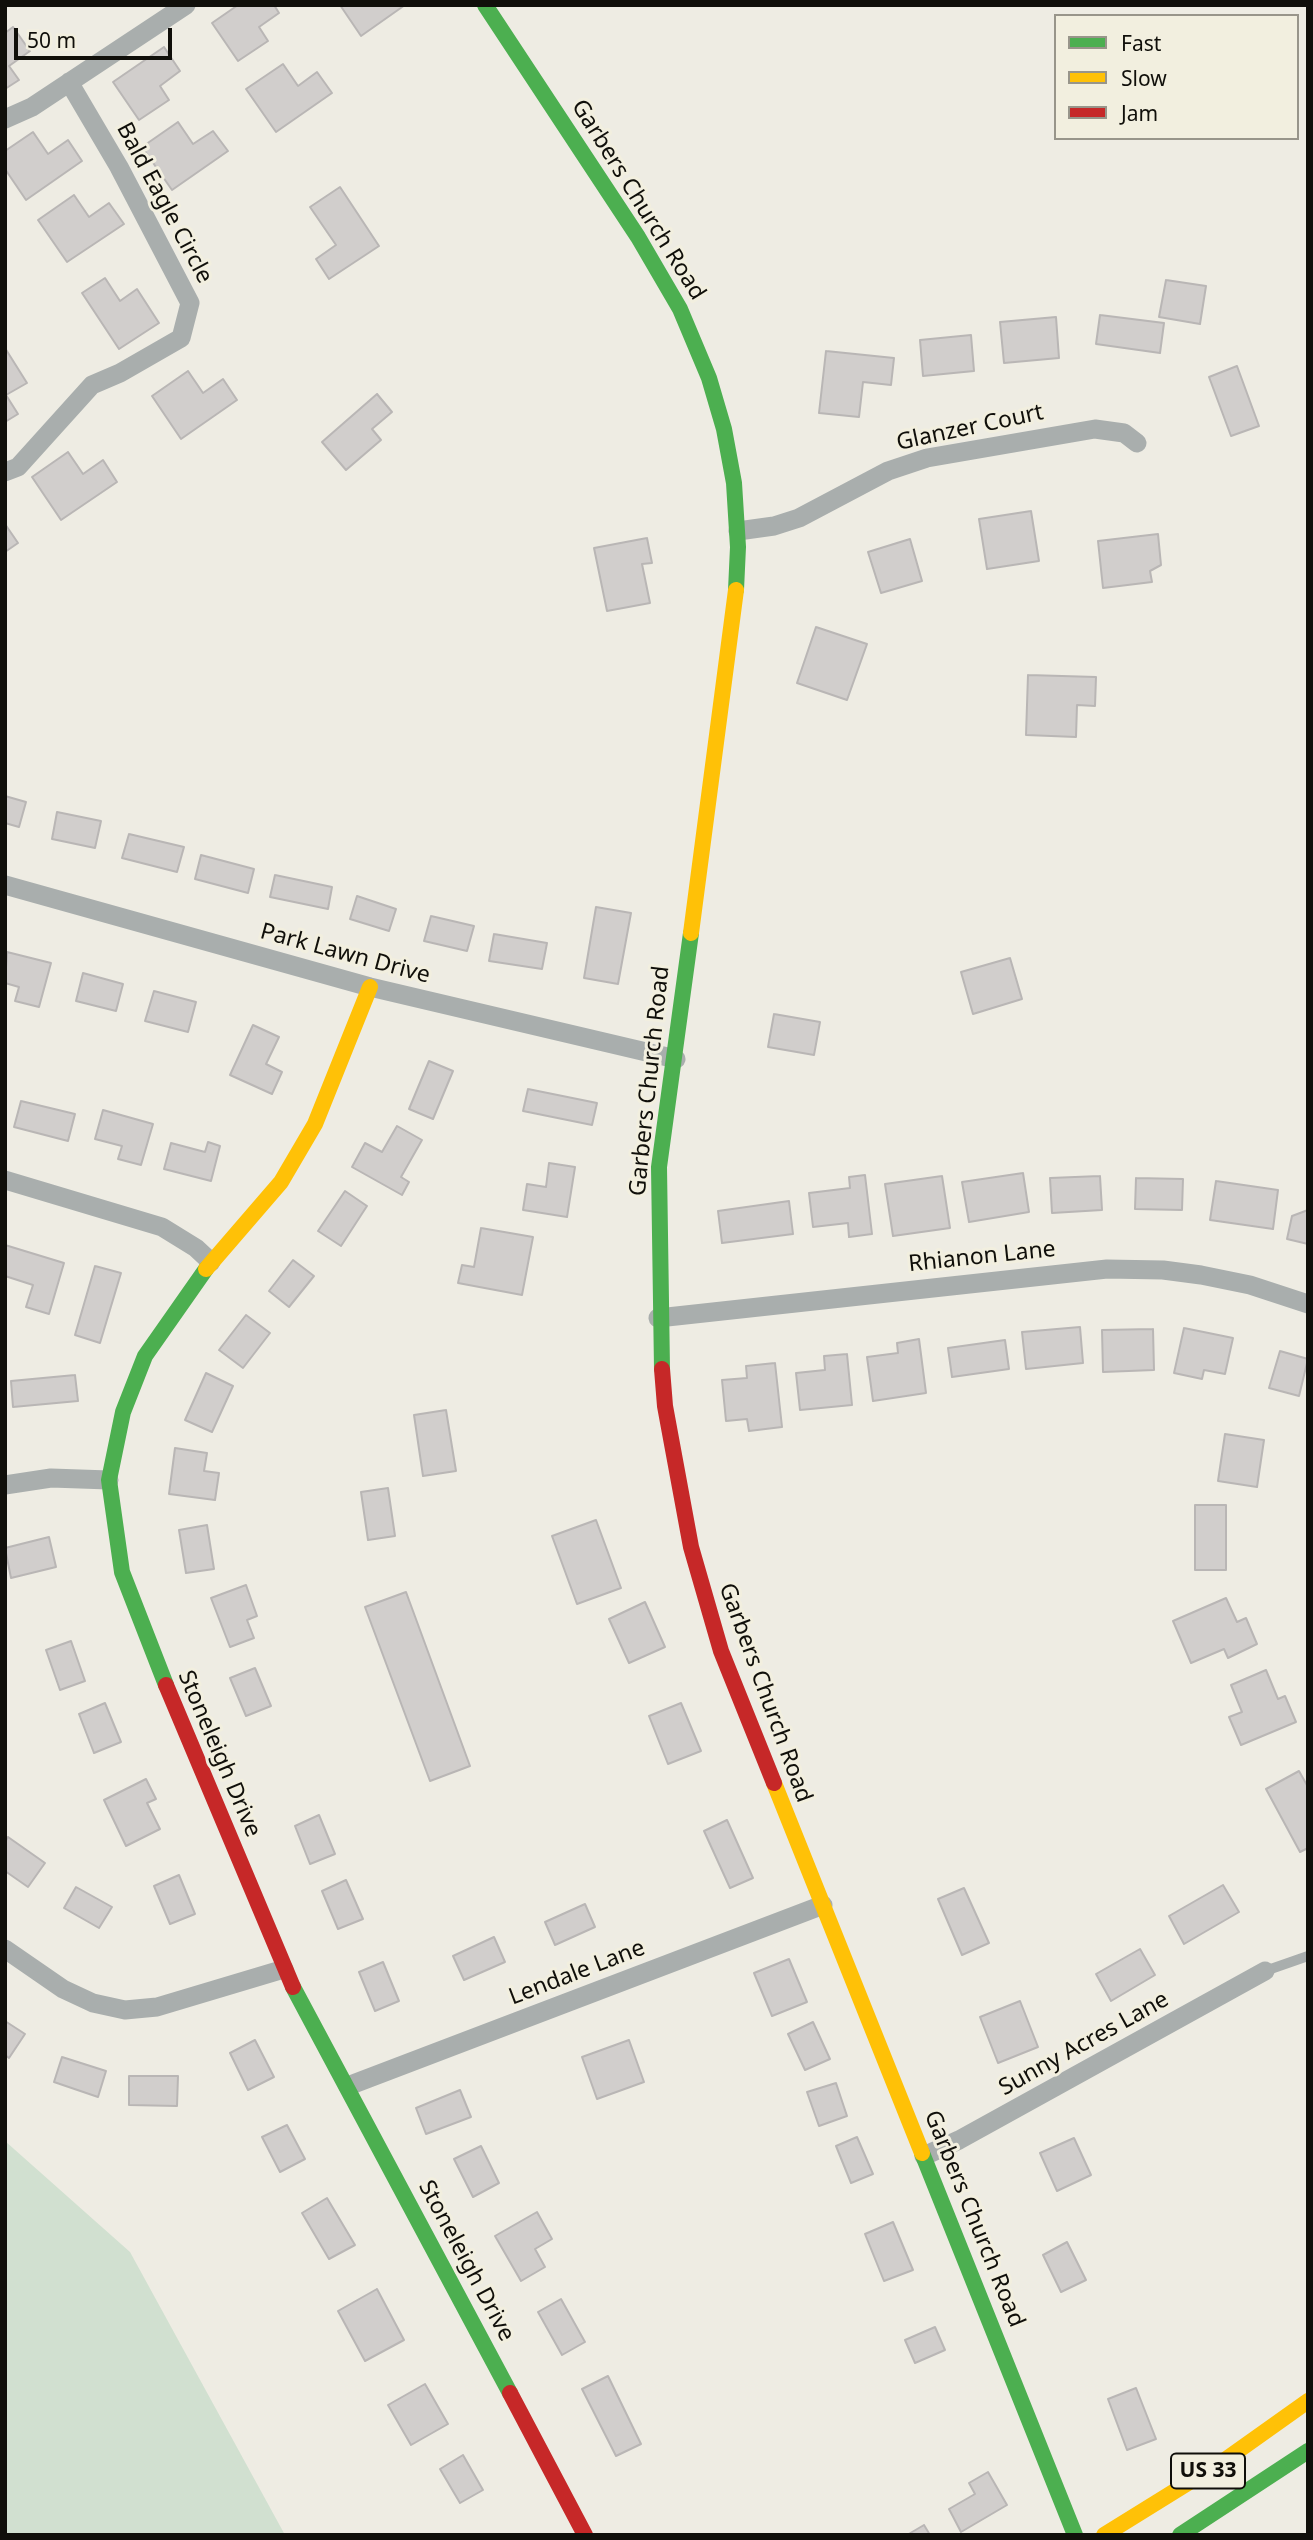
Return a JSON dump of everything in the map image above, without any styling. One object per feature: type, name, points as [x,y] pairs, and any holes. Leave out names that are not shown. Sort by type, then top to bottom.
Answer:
[{"type":"street","points":[[5,119],[32,107],[186,5]]},
{"type":"street","name":"Garbers Church Road","points":[[485,5],[656,265],[686,320],[709,377],[724,429],[734,483],[738,531],[734,618],[677,1017],[676,1059],[659,1167],[658,1318],[665,1406],[678,1488],[707,1606],[731,1676],[1075,2535]]},
{"type":"street","name":"Bald Eagle Circle","points":[[5,472],[24,460],[92,385],[120,373],[181,338],[190,303],[69,82]]},
{"type":"street","name":"Glanzer Court","points":[[738,531],[774,526],[799,518],[888,471],[927,458],[1095,429],[1124,433],[1137,443]]},
{"type":"street","name":"Park Lawn Drive","points":[[5,885],[370,987],[676,1059]]},
{"type":"street","name":"Stoneleigh Drive","points":[[370,987],[315,1124],[281,1182],[211,1262],[145,1356],[123,1412],[109,1480],[116,1541],[131,1602],[284,1969],[585,2535]]},
{"type":"street","points":[[5,1180],[162,1227],[196,1248],[211,1262]]},
{"type":"street","name":"Rhianon Lane","points":[[658,1318],[1121,1268],[1201,1275],[1250,1285],[1308,1304]]},
{"type":"street","points":[[5,1485],[51,1478],[109,1480]]},
{"type":"street","name":"Lendale Lane","points":[[348,2086],[823,1905]]},
{"type":"street","points":[[5,1948],[63,1989],[93,2003],[125,2010],[157,2007],[284,1969]]},
{"type":"street","name":"Sunny Acres Lane","points":[[924,2156],[959,2140],[1265,1971]]},
{"type":"street","name":"US 33","points":[[1104,2535],[1225,2460],[1308,2402]]},
{"type":"street","name":"US 33","points":[[1180,2535],[1308,2451]]},
{"type":"lane","points":[[1265,1971],[1308,1956]]},
{"type":"green space","points":[[5,2141],[130,2252],[285,2535],[5,2535]]},
{"type":"building","points":[[238,5],[274,5],[279,13],[259,27],[268,41],[238,61],[212,23]]},
{"type":"building","points":[[340,5],[405,5],[361,36]]},
{"type":"building","points":[[13,27],[30,51],[9,66],[19,80],[5,89],[5,33]]},
{"type":"building","points":[[164,47],[180,71],[160,86],[169,100],[139,120],[113,82]]},
{"type":"building","points":[[283,64],[298,86],[317,72],[332,93],[276,132],[246,89]]},
{"type":"building","points":[[178,122],[193,144],[213,131],[228,151],[172,190],[142,147]]},
{"type":"building","points":[[33,132],[48,154],[68,140],[82,161],[26,200],[5,169],[5,151]]},
{"type":"building","points":[[340,187],[379,246],[329,279],[316,259],[336,245],[310,207]]},
{"type":"building","points":[[74,195],[89,217],[109,203],[124,224],[67,262],[38,220]]},
{"type":"building","points":[[105,278],[120,301],[137,289],[159,323],[119,349],[82,293]]},
{"type":"building","points":[[1166,280],[1206,286],[1200,324],[1159,317]]},
{"type":"building","points":[[1100,315],[1164,323],[1160,353],[1096,344]]},
{"type":"building","points":[[1056,317],[1059,358],[1004,363],[1000,322]]},
{"type":"building","points":[[971,335],[974,371],[923,376],[920,340]]},
{"type":"building","points":[[5,348],[27,383],[6,395],[18,414],[5,422]]},
{"type":"building","points":[[826,351],[894,358],[891,385],[863,382],[859,417],[819,413]]},
{"type":"building","points":[[1237,366],[1259,426],[1231,436],[1209,377]]},
{"type":"building","points":[[188,371],[203,393],[223,379],[237,400],[181,439],[152,396]]},
{"type":"building","points":[[377,394],[392,412],[372,429],[381,440],[346,470],[322,442]]},
{"type":"building","points":[[68,452],[83,474],[103,460],[117,482],[61,520],[32,477]]},
{"type":"building","points":[[1031,511],[1039,561],[987,569],[979,519]]},
{"type":"building","points":[[5,524],[18,543],[5,552]]},
{"type":"building","points":[[1158,534],[1161,565],[1150,571],[1152,582],[1103,588],[1098,541]]},
{"type":"building","points":[[647,538],[652,563],[642,564],[650,603],[607,611],[594,548]]},
{"type":"building","points":[[910,539],[922,581],[881,593],[868,552]]},
{"type":"building","points":[[816,627],[867,644],[847,700],[797,683]]},
{"type":"building","points":[[1028,675],[1096,677],[1095,706],[1077,705],[1076,737],[1026,735]]},
{"type":"building","points":[[5,796],[26,802],[19,827],[5,823]]},
{"type":"building","points":[[57,812],[101,821],[95,848],[52,839]]},
{"type":"building","points":[[129,834],[184,847],[177,872],[122,858]]},
{"type":"building","points":[[201,855],[254,869],[248,893],[195,879]]},
{"type":"building","points":[[275,875],[332,887],[328,909],[270,897]]},
{"type":"building","points":[[357,896],[396,909],[389,931],[350,919]]},
{"type":"building","points":[[596,907],[631,913],[618,984],[584,978]]},
{"type":"building","points":[[431,916],[474,926],[467,951],[424,941]]},
{"type":"building","points":[[494,934],[547,943],[542,969],[489,961]]},
{"type":"building","points":[[7,952],[51,963],[39,1007],[15,1001],[19,987],[5,983]]},
{"type":"building","points":[[1010,958],[1022,999],[973,1014],[961,972]]},
{"type":"building","points":[[83,973],[123,984],[116,1011],[76,1001]]},
{"type":"building","points":[[154,991],[196,1002],[188,1032],[145,1021]]},
{"type":"building","points":[[774,1014],[820,1022],[814,1055],[768,1047]]},
{"type":"building","points":[[253,1025],[279,1037],[266,1064],[282,1072],[272,1094],[230,1075]]},
{"type":"building","points":[[429,1061],[453,1071],[433,1119],[409,1109]]},
{"type":"building","points":[[528,1089],[597,1103],[592,1125],[523,1111]]},
{"type":"building","points":[[21,1101],[75,1114],[68,1141],[14,1127]]},
{"type":"building","points":[[103,1110],[153,1124],[141,1165],[118,1159],[122,1146],[95,1139]]},
{"type":"building","points":[[397,1126],[422,1140],[401,1177],[409,1182],[402,1195],[352,1167],[365,1143],[382,1152]]},
{"type":"building","points":[[208,1142],[220,1146],[211,1181],[164,1169],[171,1143],[205,1152]]},
{"type":"building","points":[[549,1163],[575,1167],[567,1217],[523,1210],[527,1184],[546,1187]]},
{"type":"building","points":[[1023,1173],[1029,1212],[969,1222],[962,1182]]},
{"type":"building","points":[[865,1175],[872,1234],[849,1237],[848,1223],[813,1227],[809,1193],[850,1188],[849,1177]]},
{"type":"building","points":[[942,1176],[950,1228],[893,1236],[885,1184]]},
{"type":"building","points":[[1100,1176],[1102,1210],[1052,1213],[1050,1178]]},
{"type":"building","points":[[1136,1178],[1183,1179],[1182,1210],[1135,1209]]},
{"type":"building","points":[[1216,1181],[1278,1190],[1273,1229],[1210,1220]]},
{"type":"building","points":[[345,1191],[367,1206],[341,1246],[318,1231]]},
{"type":"building","points":[[789,1201],[793,1234],[722,1243],[718,1211]]},
{"type":"building","points":[[1308,1210],[1308,1244],[1287,1239],[1292,1216]]},
{"type":"building","points":[[481,1228],[533,1237],[522,1295],[458,1283],[462,1265],[474,1267]]},
{"type":"building","points":[[5,1245],[64,1263],[49,1314],[26,1307],[33,1285],[5,1276]]},
{"type":"building","points":[[293,1260],[314,1276],[289,1307],[269,1291]]},
{"type":"building","points":[[95,1266],[121,1273],[100,1343],[75,1335]]},
{"type":"building","points":[[246,1315],[270,1333],[243,1368],[219,1350]]},
{"type":"building","points":[[1080,1327],[1083,1363],[1026,1369],[1022,1332]]},
{"type":"building","points":[[1184,1328],[1233,1338],[1225,1374],[1204,1370],[1202,1379],[1174,1373]]},
{"type":"building","points":[[1153,1329],[1154,1370],[1103,1372],[1102,1330]]},
{"type":"building","points":[[919,1339],[926,1393],[873,1401],[867,1357],[898,1353],[897,1343]]},
{"type":"building","points":[[1005,1340],[1009,1369],[952,1377],[948,1348]]},
{"type":"building","points":[[1280,1351],[1308,1359],[1299,1396],[1269,1388]]},
{"type":"building","points":[[847,1354],[852,1405],[800,1410],[796,1373],[825,1370],[824,1356]]},
{"type":"building","points":[[775,1363],[782,1427],[749,1431],[747,1419],[726,1421],[722,1380],[747,1378],[746,1366]]},
{"type":"building","points":[[206,1373],[233,1386],[212,1432],[185,1420]]},
{"type":"building","points":[[75,1375],[78,1401],[13,1407],[11,1381]]},
{"type":"building","points":[[446,1410],[456,1471],[423,1476],[414,1415]]},
{"type":"building","points":[[1225,1434],[1264,1440],[1257,1487],[1218,1481]]},
{"type":"building","points":[[175,1448],[207,1453],[204,1471],[219,1473],[215,1500],[169,1494]]},
{"type":"building","points":[[388,1488],[395,1536],[368,1540],[361,1492]]},
{"type":"building","points":[[1195,1505],[1226,1505],[1226,1570],[1195,1570]]},
{"type":"building","points":[[596,1520],[621,1588],[577,1604],[552,1536]]},
{"type":"building","points":[[207,1525],[214,1569],[186,1573],[179,1530]]},
{"type":"building","points":[[49,1537],[56,1567],[11,1578],[5,1548]]},
{"type":"building","points":[[246,1585],[257,1616],[247,1620],[254,1638],[230,1647],[211,1598]]},
{"type":"building","points":[[406,1592],[470,1766],[430,1781],[365,1607]]},
{"type":"building","points":[[1226,1598],[1237,1622],[1246,1618],[1257,1644],[1228,1658],[1224,1649],[1191,1663],[1173,1621]]},
{"type":"building","points":[[645,1602],[665,1647],[629,1663],[609,1619]]},
{"type":"building","points":[[71,1641],[85,1681],[60,1690],[46,1650]]},
{"type":"building","points":[[255,1668],[271,1706],[246,1716],[230,1678]]},
{"type":"building","points":[[1266,1670],[1278,1699],[1285,1696],[1296,1722],[1241,1745],[1229,1717],[1242,1712],[1231,1685]]},
{"type":"building","points":[[105,1703],[121,1742],[94,1753],[79,1714]]},
{"type":"building","points":[[681,1703],[701,1751],[668,1764],[649,1716]]},
{"type":"building","points":[[1299,1771],[1308,1787],[1308,1848],[1300,1852],[1266,1789]]},
{"type":"building","points":[[146,1779],[156,1799],[147,1803],[160,1829],[126,1846],[104,1800]]},
{"type":"building","points":[[319,1815],[335,1854],[310,1864],[295,1826]]},
{"type":"building","points":[[727,1820],[753,1878],[730,1888],[704,1831]]},
{"type":"building","points":[[8,1837],[45,1863],[28,1887],[5,1871],[5,1842]]},
{"type":"building","points":[[179,1875],[195,1914],[170,1924],[154,1886]]},
{"type":"building","points":[[346,1880],[363,1919],[338,1929],[322,1891]]},
{"type":"building","points":[[1223,1885],[1239,1912],[1184,1944],[1169,1916]]},
{"type":"building","points":[[76,1887],[112,1907],[99,1928],[64,1908]]},
{"type":"building","points":[[964,1888],[989,1943],[962,1955],[938,1899]]},
{"type":"building","points":[[585,1904],[595,1927],[555,1945],[545,1922]]},
{"type":"building","points":[[494,1937],[505,1962],[464,1980],[453,1956]]},
{"type":"building","points":[[1140,1949],[1155,1975],[1111,2001],[1096,1974]]},
{"type":"building","points":[[789,1959],[807,2002],[772,2016],[754,1973]]},
{"type":"building","points":[[383,1962],[399,2001],[375,2011],[359,1972]]},
{"type":"building","points":[[1020,2001],[1038,2047],[998,2063],[980,2017]]},
{"type":"building","points":[[5,2021],[25,2034],[9,2058],[5,2055]]},
{"type":"building","points":[[813,2022],[830,2059],[805,2070],[788,2034]]},
{"type":"building","points":[[255,2040],[274,2077],[248,2090],[230,2053]]},
{"type":"building","points":[[629,2040],[644,2082],[597,2099],[582,2057]]},
{"type":"building","points":[[62,2057],[106,2071],[98,2097],[54,2082]]},
{"type":"building","points":[[129,2076],[178,2076],[177,2106],[129,2105]]},
{"type":"building","points":[[836,2083],[847,2116],[819,2126],[807,2092]]},
{"type":"building","points":[[460,2090],[471,2117],[426,2134],[416,2108]]},
{"type":"building","points":[[287,2125],[305,2159],[280,2172],[262,2137]]},
{"type":"building","points":[[857,2137],[873,2174],[851,2183],[836,2146]]},
{"type":"building","points":[[1074,2138],[1091,2175],[1057,2191],[1040,2153]]},
{"type":"building","points":[[481,2146],[499,2183],[473,2197],[454,2159]]},
{"type":"building","points":[[327,2198],[355,2245],[329,2259],[302,2213]]},
{"type":"building","points":[[537,2212],[552,2239],[535,2249],[545,2267],[521,2281],[495,2236]]},
{"type":"building","points":[[893,2222],[913,2270],[884,2281],[865,2234]]},
{"type":"building","points":[[1067,2242],[1086,2280],[1061,2292],[1043,2255]]},
{"type":"building","points":[[377,2289],[404,2340],[365,2361],[338,2311]]},
{"type":"building","points":[[561,2299],[585,2342],[562,2355],[538,2312]]},
{"type":"building","points":[[935,2327],[945,2350],[915,2363],[905,2340]]},
{"type":"building","points":[[608,2376],[641,2444],[616,2456],[582,2389]]},
{"type":"building","points":[[425,2384],[448,2424],[411,2445],[388,2405]]},
{"type":"building","points":[[1136,2388],[1156,2439],[1127,2450],[1108,2399]]},
{"type":"building","points":[[463,2455],[483,2490],[460,2503],[440,2469]]},
{"type":"building","points":[[988,2472],[1007,2505],[961,2532],[949,2509],[975,2494],[969,2483]]},
{"type":"building","points":[[924,2525],[930,2535],[907,2535]]},
{"type":"traffic: fast","points":[[485,5],[638,237],[680,309],[709,378],[724,429],[734,483],[738,547],[736,590]]},
{"type":"traffic: fast","points":[[662,1369],[659,1167],[691,933]]},
{"type":"traffic: fast","points":[[166,1685],[122,1572],[109,1480],[123,1412],[145,1356],[206,1269]]},
{"type":"traffic: fast","points":[[293,1987],[510,2393]]},
{"type":"traffic: fast","points":[[922,2153],[1075,2535]]},
{"type":"traffic: fast","points":[[1180,2535],[1308,2451]]},
{"type":"traffic: slow","points":[[691,933],[736,590]]},
{"type":"traffic: slow","points":[[206,1269],[281,1182],[315,1124],[370,987]]},
{"type":"traffic: slow","points":[[774,1783],[922,2153]]},
{"type":"traffic: slow","points":[[1104,2535],[1225,2460],[1308,2401]]},
{"type":"traffic: jam","points":[[662,1369],[665,1406],[691,1547],[721,1651],[774,1783]]},
{"type":"traffic: jam","points":[[166,1685],[293,1987]]},
{"type":"traffic: jam","points":[[510,2393],[585,2535]]}]
